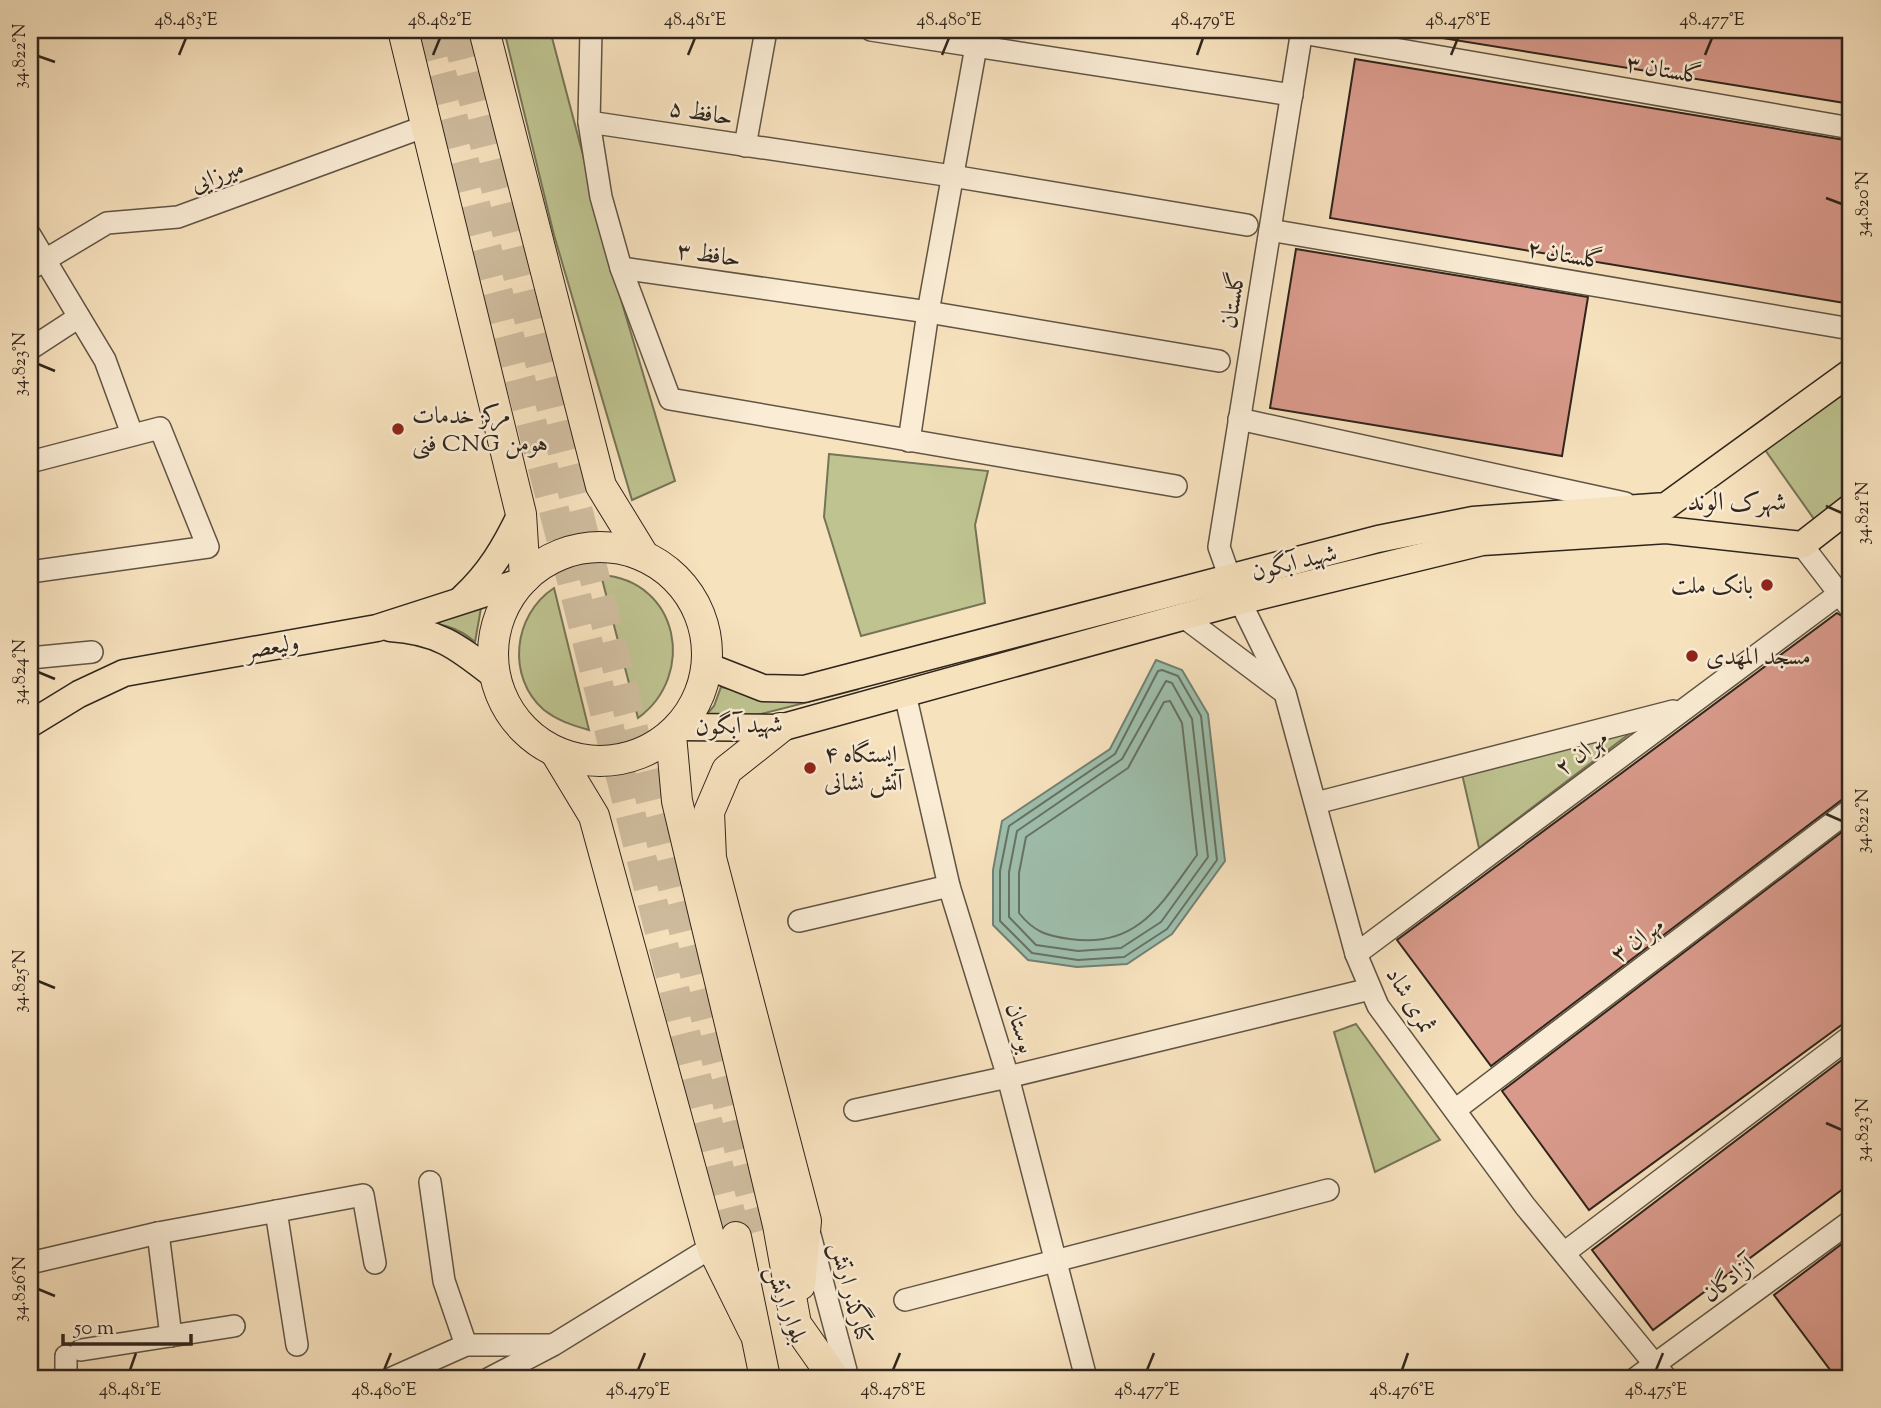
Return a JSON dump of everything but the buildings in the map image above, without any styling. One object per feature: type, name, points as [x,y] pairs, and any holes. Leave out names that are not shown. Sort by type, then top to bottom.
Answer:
[{"type":"highway","points":[[402,30],[521,514],[523,580]]},
{"type":"highway","points":[[484,30],[601,486],[644,556]]},
{"type":"highway","points":[[578,549],[623,549],[644,556],[673,575],[694,601],[706,632],[708,666],[699,699],[676,731],[644,753],[623,760],[578,760],[556,752],[528,734],[507,708],[495,677],[493,643],[502,610],[523,580],[556,556],[578,549]]},
{"type":"highway","points":[[780,728],[727,770],[709,813],[712,858],[806,1221],[796,1324]]},
{"type":"highway","points":[[676,731],[677,802],[778,1225],[796,1324],[834,1378]]},
{"type":"highway","points":[[556,752],[594,816],[736,1238]]},
{"type":"highway","name":"بلوار ارتش","points":[[736,1238],[796,1324],[811,1378]]},
{"type":"highway","name":"بلوار ارتش","points":[[736,1238],[765,1378]]},
{"type":"main road","name":"شهید آبگون","points":[[1646,519],[1851,372]]},
{"type":"main road","points":[[1675,500],[1670,515],[1672,522],[1685,531]]},
{"type":"main road","points":[[1802,545],[1851,507]]},
{"type":"main road","points":[[460,601],[485,577],[521,514]]},
{"type":"main road","name":"شهید آبگون","points":[[708,666],[763,688],[804,689],[1030,629],[1235,589],[1378,539],[1473,520],[1646,519],[1685,531],[1802,545]]},
{"type":"main road","name":"ولیعصر","points":[[30,723],[79,694],[124,673],[377,628],[523,580]]},
{"type":"main road","name":"شهید آبگون","points":[[676,731],[780,728],[1185,618],[1235,589]]},
{"type":"main road","points":[[377,628],[418,630],[452,642],[495,677]]},
{"type":"main road","points":[[1030,629],[1039,657]]},
{"type":"street","points":[[591,30],[589,122],[601,197],[621,268],[670,399],[1176,486]]},
{"type":"street","points":[[871,30],[977,38],[1292,95]]},
{"type":"street","name":"گلستان","points":[[1235,589],[1219,547],[1302,31]]},
{"type":"street","name":"گلستان ۳","points":[[1302,31],[1851,128]]},
{"type":"street","points":[[745,145],[765,36]]},
{"type":"street","points":[[909,441],[928,312],[977,38]]},
{"type":"street","name":"حافظ ۵","points":[[589,122],[952,176],[1247,225]]},
{"type":"street","name":"میرزایی","points":[[37,265],[107,223],[178,217],[426,126]]},
{"type":"street","name":"گلستان ۲","points":[[1270,230],[1851,329]]},
{"type":"street","points":[[30,235],[37,265],[79,317],[105,360],[132,434]]},
{"type":"street","name":"حافظ ۳","points":[[621,268],[928,312],[1219,361]]},
{"type":"street","points":[[30,349],[79,317]]},
{"type":"street","points":[[1239,419],[1646,519]]},
{"type":"street","points":[[30,462],[160,428],[208,547],[30,572]]},
{"type":"street","points":[[1802,545],[1847,596]]},
{"type":"street","name":"ثمری شاد","points":[[1235,589],[1286,693],[1356,954],[1378,1006],[1564,1253],[1662,1372]]},
{"type":"street","name":"مهران ۲","points":[[1356,954],[1684,708],[1847,596]]},
{"type":"street","points":[[1185,618],[1286,693]]},
{"type":"street","points":[[30,657],[92,652]]},
{"type":"street","name":"بوستان","points":[[905,694],[949,886],[1008,1077],[1086,1378]]},
{"type":"street","points":[[1315,803],[1684,708]]},
{"type":"street","name":"مهران ۳","points":[[1455,1111],[1851,809]]},
{"type":"street","points":[[799,921],[949,886]]},
{"type":"street","points":[[855,1110],[1008,1077],[1370,989]]},
{"type":"street","points":[[1564,1253],[1851,1036]]},
{"type":"street","points":[[430,1182],[444,1281],[466,1345]]},
{"type":"street","points":[[905,1300],[1328,1190]]},
{"type":"street","points":[[30,1263],[158,1233],[363,1195],[375,1263]]},
{"type":"street","points":[[276,1211],[297,1345]]},
{"type":"street","name":"کنارگذر ارتش","points":[[806,1221],[848,1378]]},
{"type":"street","name":"آزادگان","points":[[1636,1378],[1662,1372],[1851,1221]]},
{"type":"street","points":[[158,1233],[171,1336]]},
{"type":"street","points":[[490,1378],[553,1345],[736,1238]]},
{"type":"street","points":[[66,1378],[74,1353],[234,1326]]},
{"type":"street","points":[[392,1378],[466,1345],[553,1345]]},
{"type":"green space","points":[[504,30],[550,30],[622,303],[675,481],[632,500],[554,235]]},
{"type":"green space","points":[[1851,383],[1851,490],[1814,519],[1763,447]]},
{"type":"green space","points":[[829,454],[988,471],[975,525],[985,603],[861,636],[824,517]]},
{"type":"green space","points":[[601,575],[627,581],[648,593],[663,611],[671,632],[673,655],[668,678],[657,700],[638,718]]},
{"type":"green space","points":[[554,588],[589,730],[560,720],[544,710],[524,681],[519,647],[523,630],[540,600]]},
{"type":"green space","points":[[481,608],[475,642],[462,632],[448,627],[417,622]]},
{"type":"green space","points":[[721,687],[777,699],[812,698],[859,689],[757,715],[702,720],[714,706]]},
{"type":"green space","points":[[1633,731],[1479,848],[1462,774]]},
{"type":"green space","points":[[1356,1024],[1440,1140],[1375,1172],[1334,1032]]},
{"type":"water","points":[[1156,660],[1182,670],[1208,714],[1225,861],[1172,934],[1127,964],[1077,967],[1028,960],[993,925],[993,870],[1002,821],[1110,749]]},
{"type":"tunnel","points":[[430,30],[572,580],[736,1237]]},
{"type":"tunnel","points":[[456,30],[760,1231]]},
{"type":"place","name":"مرکز خدمات فنی CNG هومن","points":[[398,429]]},
{"type":"place","name":"بانک ملت","points":[[1767,585]]},
{"type":"place","name":"مسجد المهدی","points":[[1692,656]]},
{"type":"place","name":"ایستگاه ۴ آتش نشانی","points":[[810,768]]},
{"type":"district","name":"شهرک الوند","points":[[1737,501]]}]
